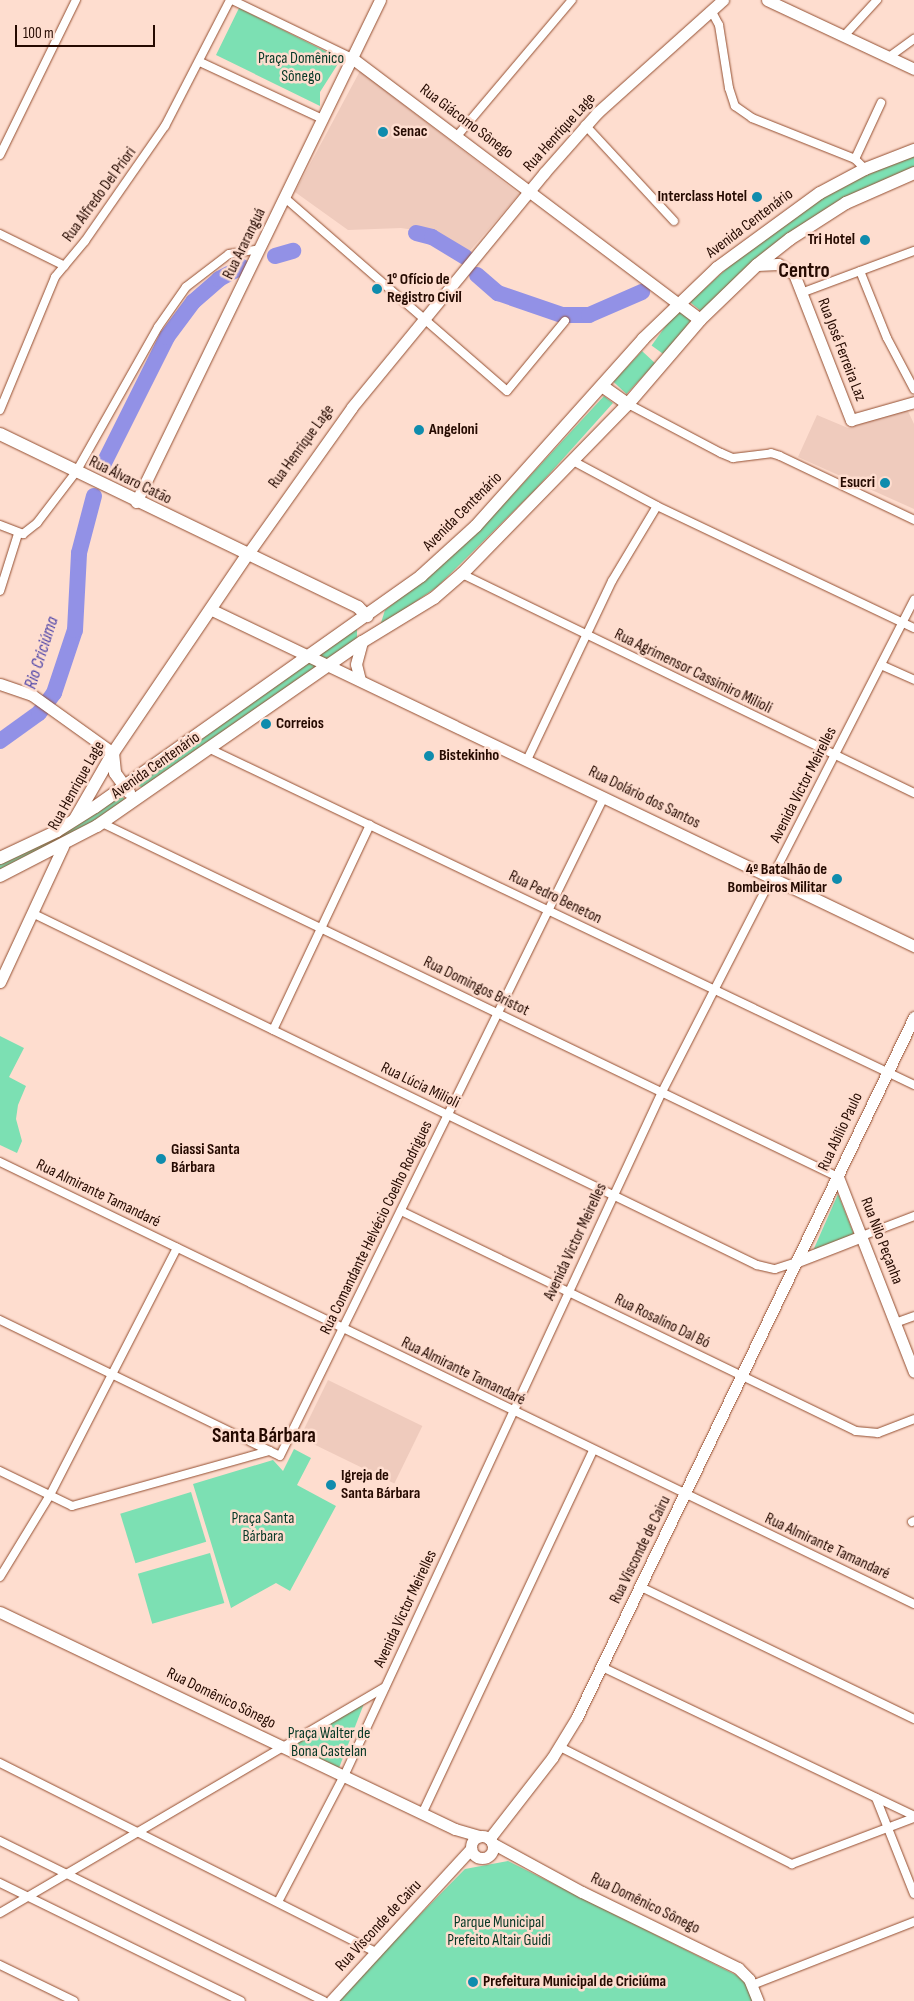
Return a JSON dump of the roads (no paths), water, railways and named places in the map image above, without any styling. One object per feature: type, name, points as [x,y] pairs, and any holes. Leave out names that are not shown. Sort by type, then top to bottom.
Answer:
[{"type":"main road","name":"Avenida Centenário","points":[[0,858],[74,822],[309,656],[367,611],[421,576],[476,526],[679,304],[723,263],[773,224],[820,193],[865,169],[914,150]]},
{"type":"main road","name":"Avenida Centenário","points":[[0,876],[63,846],[139,799],[362,642],[419,608],[462,574],[628,404],[700,320],[757,265],[790,239],[846,203],[914,173]]},
{"type":"main road","points":[[679,304],[700,320]]},
{"type":"main road","points":[[602,386],[628,404]]},
{"type":"main road","name":"Rua Álvaro Catão","points":[[0,434],[136,502],[367,611]]},
{"type":"main road","name":"Rua Henrique Lage","points":[[63,846],[74,822],[113,752],[247,555]]},
{"type":"main road","points":[[362,642],[368,626],[367,611]]},
{"type":"main road","points":[[113,752],[115,773],[123,788],[139,799]]},
{"type":"street","points":[[0,155],[76,0]]},
{"type":"street","points":[[231,0],[352,58]]},
{"type":"street","name":"Rua Alfredo Del Priori","points":[[0,410],[47,295],[65,266],[148,152],[200,62],[231,0]]},
{"type":"street","name":"Rua Araranguá","points":[[136,502],[380,0]]},
{"type":"street","points":[[457,136],[572,0]]},
{"type":"street","name":"Rua Henrique Lage","points":[[247,555],[322,447],[424,319],[585,125],[712,12],[723,0]]},
{"type":"street","points":[[767,0],[914,69]]},
{"type":"street","points":[[844,36],[877,0]]},
{"type":"street","points":[[712,12],[719,25],[729,88],[735,106],[752,118],[855,159],[865,169]]},
{"type":"street","points":[[889,57],[914,39]]},
{"type":"street","name":"Rua Giácomo Sônego","points":[[352,58],[530,190],[679,304]]},
{"type":"street","points":[[200,62],[323,119]]},
{"type":"street","points":[[855,159],[881,103]]},
{"type":"street","points":[[585,125],[674,221]]},
{"type":"street","points":[[285,198],[507,391],[565,321]]},
{"type":"street","points":[[0,234],[65,266]]},
{"type":"street","points":[[0,525],[18,534],[32,529],[76,472],[175,300],[218,260],[238,251],[260,249]]},
{"type":"street","points":[[801,292],[914,251]]},
{"type":"street","name":"Rua José Ferreira Laz","points":[[757,265],[767,263],[786,267],[794,274],[851,420],[914,402]]},
{"type":"street","points":[[860,271],[887,338],[914,389]]},
{"type":"street","points":[[628,404],[733,458],[753,454],[780,456],[914,520]]},
{"type":"street","points":[[573,461],[657,506],[914,628]]},
{"type":"street","points":[[527,760],[618,570],[657,506]]},
{"type":"street","points":[[0,591],[18,534]]},
{"type":"street","name":"Rua Agrimensor Cassimiro Milioli","points":[[462,574],[834,756],[914,793]]},
{"type":"street","name":"Avenida Victor Meirelles","points":[[278,1902],[344,1776],[569,1292],[612,1195],[662,1092],[914,600]]},
{"type":"street","name":"Rua Dolário dos Santos","points":[[210,609],[914,946]]},
{"type":"street","points":[[360,680],[356,664],[362,642]]},
{"type":"street","points":[[881,665],[914,680]]},
{"type":"street","points":[[0,684],[38,699],[113,752]]},
{"type":"street","name":"Rua Pedro Beneton","points":[[210,748],[914,1085]]},
{"type":"street","name":"Rua Comandante Helvécio Coelho Rodrigues","points":[[269,1451],[280,1456],[604,797]]},
{"type":"street","name":"Rua Domingos Bristot","points":[[102,822],[838,1177]]},
{"type":"street","points":[[273,1030],[370,825]]},
{"type":"street","name":"Rua Henrique Lage","points":[[0,982],[63,846]]},
{"type":"street","name":"Rua Lúcia Milioli","points":[[32,913],[757,1265],[775,1269],[798,1261]]},
{"type":"street","name":"Rua Abílio Paulo","points":[[798,1261],[914,1017]]},
{"type":"street","name":"Rua Almirante Tamandaré","points":[[0,1162],[592,1450],[914,1604]]},
{"type":"street","name":"Rua Nilo Peçanha","points":[[838,1177],[914,1372]]},
{"type":"street","name":"Rua Rosalino Dal Bó","points":[[401,1211],[862,1434],[878,1433],[914,1419]]},
{"type":"street","points":[[798,1261],[914,1216]]},
{"type":"street","points":[[0,1577],[50,1495],[177,1248]]},
{"type":"street","name":"Rua Visconde de Cairu","points":[[331,2001],[378,1953],[451,1872],[471,1848],[473,1840],[487,1839],[560,1747],[602,1667],[798,1261]]},
{"type":"street","points":[[895,1323],[914,1316]]},
{"type":"street","points":[[0,1320],[269,1451]]},
{"type":"street","points":[[422,1814],[592,1450]]},
{"type":"street","points":[[0,1471],[72,1506],[269,1451]]},
{"type":"street","points":[[641,1587],[914,1719]]},
{"type":"street","name":"Rua Domênico Sônego","points":[[0,1612],[422,1814],[455,1829],[487,1839],[519,1860],[728,1963],[744,1973],[752,1985]]},
{"type":"street","points":[[602,1667],[914,1817]]},
{"type":"street","points":[[0,1913],[385,1687]]},
{"type":"street","points":[[560,1747],[792,1864],[914,1817]]},
{"type":"street","points":[[0,1763],[378,1953]]},
{"type":"street","points":[[876,1798],[914,1894]]},
{"type":"street","name":"Rua Domênico Sônego","points":[[455,1829],[471,1848],[483,1857],[519,1860]]},
{"type":"street","points":[[483,1857],[493,1850],[487,1839]]},
{"type":"street","points":[[0,1841],[324,2001]]},
{"type":"street","name":"Rua Visconde de Cairu","points":[[451,1872],[483,1857]]},
{"type":"street","points":[[0,1883],[240,2001]]},
{"type":"street","points":[[758,2001],[752,1985],[914,1922]]},
{"type":"street","points":[[0,1965],[74,2001]]},
{"type":"waterway","name":"Rio Criciúma","points":[[416,233],[432,237],[465,257]]},
{"type":"waterway","name":"Rio Criciúma","points":[[275,256],[293,251]]},
{"type":"waterway","name":"Rio Criciúma","points":[[103,465],[167,337],[193,302],[219,279],[242,267]]},
{"type":"waterway","name":"Rio Criciúma","points":[[477,275],[498,293],[562,315],[589,315],[642,292]]},
{"type":"waterway","name":"Rio Criciúma","points":[[0,741],[39,713],[54,693],[75,630],[79,553],[94,496]]},
{"type":"place","name":"Senac","points":[[383,132]]},
{"type":"place","name":"Interclass Hotel","points":[[757,197]]},
{"type":"place","name":"Tri Hotel","points":[[865,240]]},
{"type":"place","name":"1° Ofício de Registro Civil","points":[[377,289]]},
{"type":"place","name":"Angeloni","points":[[419,430]]},
{"type":"place","name":"Esucri","points":[[885,483]]},
{"type":"place","name":"Correios","points":[[266,724]]},
{"type":"place","name":"Bistekinho","points":[[429,756]]},
{"type":"place","name":"4º Batalhão de Bombeiros Militar","points":[[837,879]]},
{"type":"place","name":"Giassi Santa Bárbara","points":[[161,1159]]},
{"type":"place","name":"Igreja de Santa Bárbara","points":[[331,1485]]},
{"type":"place","name":"Prefeitura Municipal de Criciúma","points":[[473,1982]]},
{"type":"district","name":"Centro","points":[[804,271]]},
{"type":"district","name":"Santa Bárbara","points":[[264,1436]]},
{"type":"park label","name":"Praça Domênico Sônego","points":[[301,68]]},
{"type":"park label","name":"Praça Santa Bárbara","points":[[263,1528]]},
{"type":"park label","name":"Praça Walter de Bona Castelan","points":[[329,1743]]},
{"type":"park label","name":"Parque Municipal Prefeito Altair Guidi","points":[[499,1932]]}]
